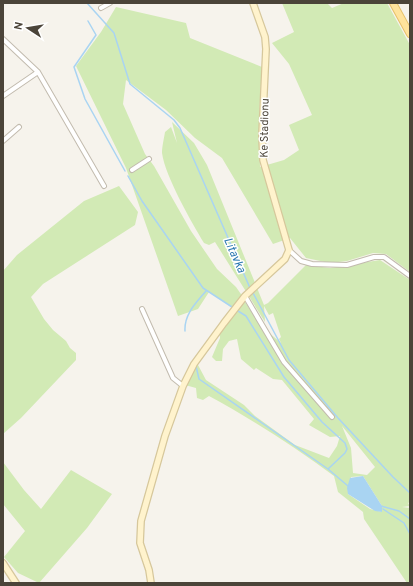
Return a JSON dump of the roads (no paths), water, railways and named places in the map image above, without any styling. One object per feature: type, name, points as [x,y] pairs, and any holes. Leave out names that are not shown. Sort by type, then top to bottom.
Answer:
[{"type":"main road","points":[[393,3],[410,34]]},
{"type":"street","points":[[101,8],[110,3]]},
{"type":"street","name":"Ke Stadionu","points":[[253,3],[265,37],[266,48],[262,135],[263,160],[289,250]]},
{"type":"street","points":[[3,39],[38,72],[104,186]]},
{"type":"street","points":[[3,96],[38,72]]},
{"type":"street","points":[[3,141],[18,127]]},
{"type":"street","points":[[132,170],[149,159]]},
{"type":"street","points":[[152,583],[140,543],[141,521],[166,436],[183,386],[194,364],[247,295],[285,259],[289,250],[301,260],[312,264],[347,265],[374,257],[384,257],[410,276]]},
{"type":"street","points":[[247,295],[284,362],[332,417]]},
{"type":"street","points":[[142,309],[173,378],[183,386]]},
{"type":"street","points":[[3,563],[16,583]]},
{"type":"water","points":[[363,476],[382,506],[382,512],[375,511],[348,494],[347,488],[350,478]]},
{"type":"waterway","name":"Litavka","points":[[87,3],[114,33],[130,84],[174,120],[180,128],[250,288]]},
{"type":"waterway","points":[[88,21],[96,35],[74,67],[85,99],[125,171]]},
{"type":"waterway","points":[[128,176],[142,201],[203,288],[232,307]]},
{"type":"waterway","points":[[185,331],[186,319],[195,304],[206,291]]},
{"type":"waterway","name":"Litavka","points":[[252,291],[289,360],[338,418],[410,493]]},
{"type":"waterway","points":[[238,311],[246,316],[284,377],[322,422],[345,443],[347,449],[345,453],[328,469],[348,486]]},
{"type":"waterway","points":[[196,366],[199,379],[328,469]]},
{"type":"waterway","points":[[381,506],[399,511],[410,519]]},
{"type":"waterway","points":[[383,509],[404,523],[410,534]]}]
